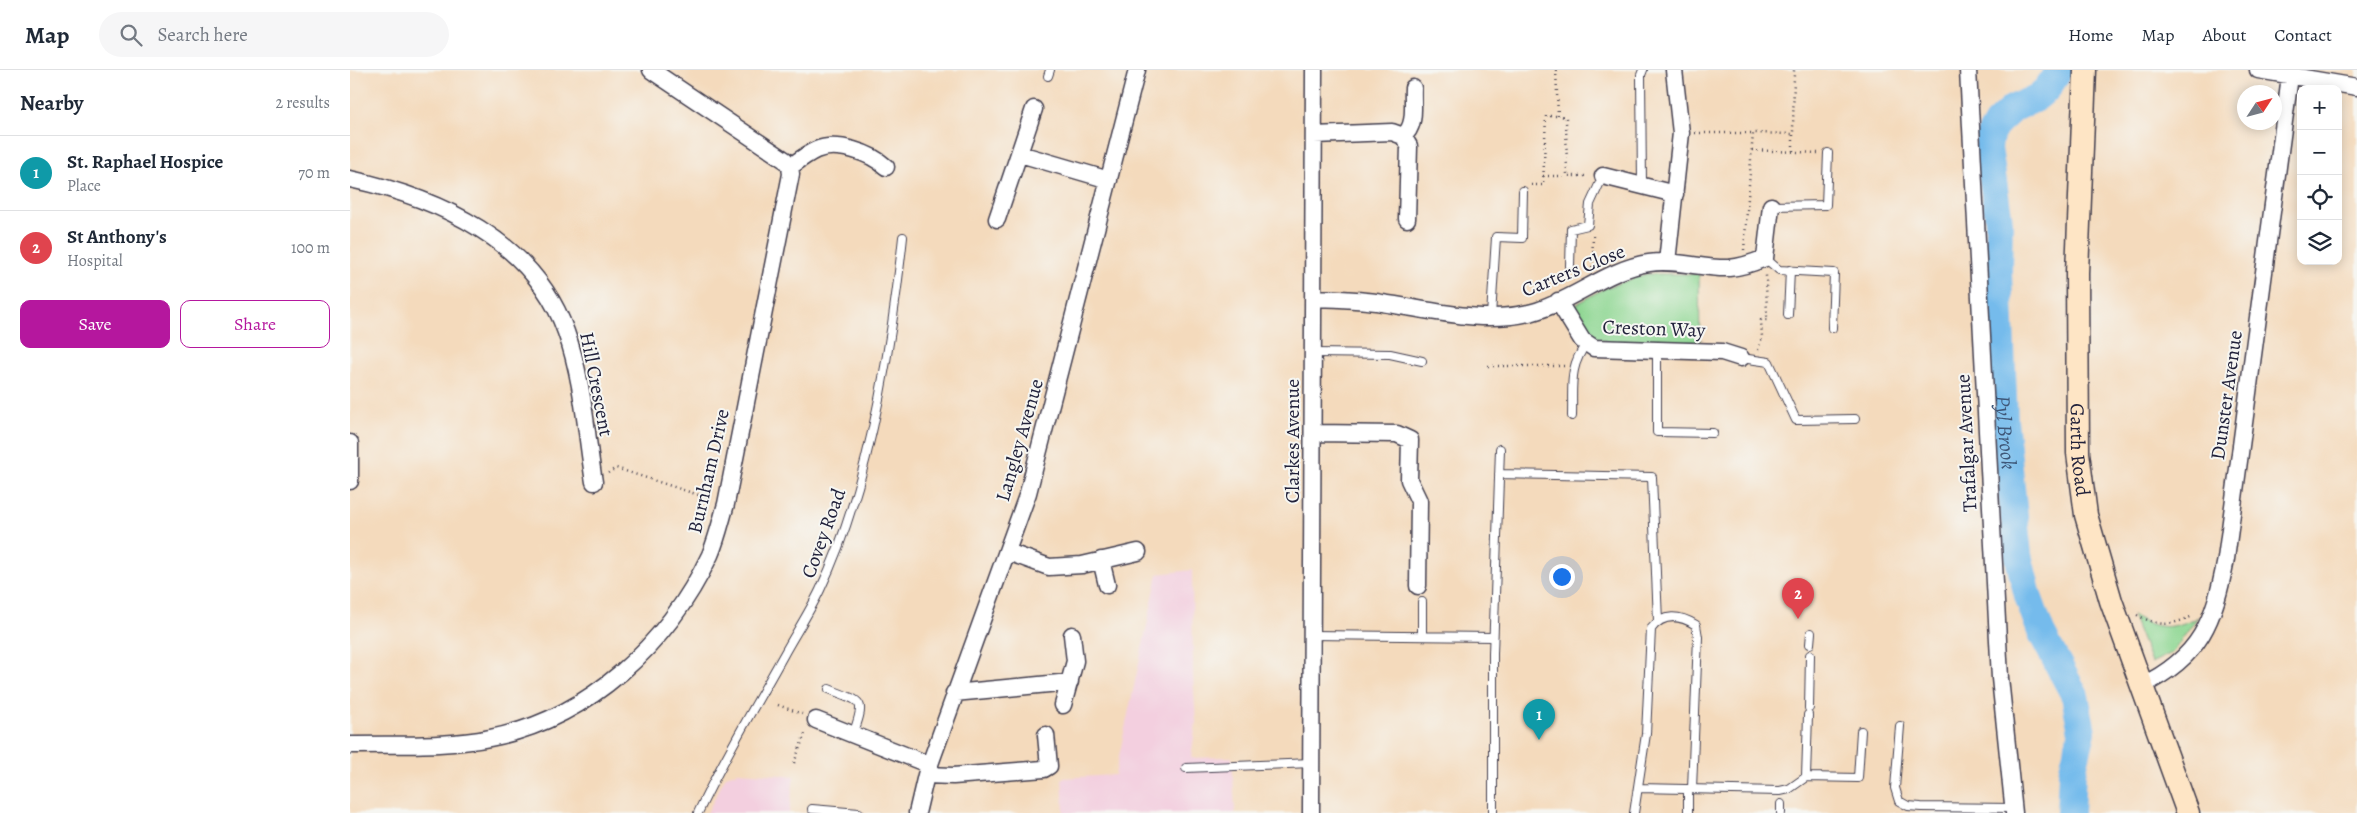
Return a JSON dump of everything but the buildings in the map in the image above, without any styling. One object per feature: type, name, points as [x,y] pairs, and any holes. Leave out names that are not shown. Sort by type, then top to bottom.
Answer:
[{"type":"street","points":[[651,70],[785,160],[790,171],[816,150],[828,146],[866,154],[886,167]]},
{"type":"street","name":"Langley Avenue","points":[[917,813],[928,770],[954,693],[1008,552],[1028,492],[1047,426],[1138,70]]},
{"type":"street","name":"Clarkes Avenue","points":[[1311,813],[1314,70]]},
{"type":"street","points":[[1667,262],[1681,133],[1674,70]]},
{"type":"street","name":"Trafalgar Avenue","points":[[1968,70],[2000,678],[2013,810]]},
{"type":"street","name":"Garth Road","points":[[2086,70],[2077,273],[2078,453],[2086,515],[2109,595],[2188,813]]},
{"type":"street","points":[[2258,70],[2357,87]]},
{"type":"street","name":"Dunster Avenue","points":[[2141,686],[2179,663],[2194,647],[2214,608],[2226,559],[2290,76]]},
{"type":"street","points":[[1403,136],[1412,125],[1413,88]]},
{"type":"street","points":[[997,219],[1034,109]]},
{"type":"street","points":[[1314,135],[1392,132],[1403,136],[1409,146],[1407,219]]},
{"type":"street","points":[[1020,154],[1109,180]]},
{"type":"street","name":"Burnham Drive","points":[[350,745],[489,738],[534,725],[591,697],[613,680],[647,647],[684,599],[710,554],[726,504],[790,171]]},
{"type":"street","points":[[1603,176],[1675,194]]},
{"type":"street","name":"Hill Crescent","points":[[350,179],[406,194],[467,220],[492,236],[517,257],[537,279],[554,305],[566,332],[574,361],[594,482]]},
{"type":"street","points":[[1765,258],[1771,206]]},
{"type":"street","name":"Carters Close","points":[[1314,298],[1354,299],[1451,315],[1491,316],[1533,312],[1592,284],[1647,263],[1667,262],[1726,268],[1743,266],[1765,258]]},
{"type":"street","name":"Creston Way","points":[[1558,301],[1582,340],[1594,348],[1607,350],[1722,352],[1748,359]]},
{"type":"street","points":[[1314,433],[1397,434],[1410,440],[1409,480],[1419,501],[1418,586]]},
{"type":"street","points":[[350,443],[350,481]]},
{"type":"street","points":[[1008,552],[1049,567],[1082,565],[1138,552]]},
{"type":"street","points":[[1101,560],[1106,585]]},
{"type":"street","points":[[1063,705],[1074,661],[1072,635]]},
{"type":"street","points":[[954,693],[1070,682]]},
{"type":"street","points":[[816,720],[854,735],[928,770],[954,776],[1044,769],[1049,766],[1046,735]]},
{"type":"lane","points":[[1642,185],[1641,75],[1644,70]]},
{"type":"lane","points":[[1771,206],[1826,205],[1828,153]]},
{"type":"lane","points":[[1570,266],[1571,229],[1588,225],[1590,204],[1603,176]]},
{"type":"lane","points":[[1491,316],[1496,237],[1522,238],[1523,191]]},
{"type":"lane","name":"Covey Road","points":[[698,813],[752,709],[820,591],[836,554],[862,470],[880,390],[904,237]]},
{"type":"lane","points":[[1765,258],[1779,270],[1834,273],[1832,328]]},
{"type":"lane","points":[[1788,315],[1790,270]]},
{"type":"lane","points":[[1572,416],[1576,356],[1587,343]]},
{"type":"lane","points":[[1657,351],[1657,432],[1713,433]]},
{"type":"lane","points":[[1314,353],[1390,354],[1422,361]]},
{"type":"lane","points":[[1748,359],[1769,362],[1796,420],[1855,419]]},
{"type":"lane","points":[[1493,813],[1493,637],[1500,449]]},
{"type":"lane","points":[[1499,474],[1652,477],[1658,620]]},
{"type":"lane","points":[[1422,602],[1422,636]]},
{"type":"lane","points":[[1634,813],[1646,734],[1651,630],[1658,620],[1665,617],[1686,618],[1696,625],[1697,631],[1688,813]]},
{"type":"lane","points":[[1810,633],[1810,644]]},
{"type":"lane","points":[[1311,635],[1493,637]]},
{"type":"lane","points":[[1806,777],[1810,655]]},
{"type":"lane","points":[[829,689],[856,700],[860,704],[862,711],[854,735]]},
{"type":"lane","points":[[1900,726],[1895,788],[1899,801],[1908,806],[1922,808],[2013,810]]},
{"type":"lane","points":[[1638,788],[1780,791],[1789,789],[1806,777],[1858,778],[1861,731]]},
{"type":"lane","points":[[1186,768],[1311,763]]},
{"type":"lane","points":[[1781,804],[1781,813]]},
{"type":"lane","points":[[812,809],[859,813]]},
{"type":"path","points":[[1556,70],[1558,116]]},
{"type":"path","points":[[1792,151],[1794,70]]},
{"type":"path","points":[[1523,191],[1527,184],[1543,185],[1546,116],[1566,117],[1567,176]]},
{"type":"path","points":[[1681,133],[1793,134]]},
{"type":"path","points":[[1743,266],[1753,133]]},
{"type":"path","points":[[1752,150],[1828,153]]},
{"type":"path","points":[[1543,176],[1603,176]]},
{"type":"path","points":[[1588,225],[1593,234],[1592,284]]},
{"type":"path","points":[[1748,359],[1762,337],[1761,320],[1767,320],[1765,258]]},
{"type":"path","points":[[1488,366],[1574,366]]},
{"type":"path","points":[[594,482],[616,468],[726,504]]},
{"type":"path","points":[[2136,614],[2152,623],[2168,625],[2214,608]]},
{"type":"path","points":[[778,705],[816,720],[807,729],[794,763]]},
{"type":"shaded area","points":[[1192,570],[1193,676],[1196,723],[1191,758],[1232,757],[1235,813],[1064,813],[1062,778],[1115,775],[1158,574]]},
{"type":"shaded area","points":[[738,772],[794,776],[789,813],[707,813],[726,776]]},
{"type":"green space","points":[[1646,274],[1699,274],[1700,342],[1617,346],[1586,333],[1571,307],[1603,289]]},
{"type":"green space","points":[[2132,615],[2157,626],[2172,626],[2198,617],[2172,653],[2151,663]]},
{"type":"waterway","name":"Pyl Brook","points":[[2059,70],[2047,89],[2036,98],[2012,109],[1997,123],[1990,135],[1988,148],[1999,222],[1998,273],[2004,420],[2018,555],[2028,596],[2041,632],[2075,696],[2082,732],[2072,773],[2070,813]]},
{"type":"place","name":"St Anthony's","points":[[1798,619]]},
{"type":"place","name":"St. Raphael Hospice","points":[[1539,740]]}]
